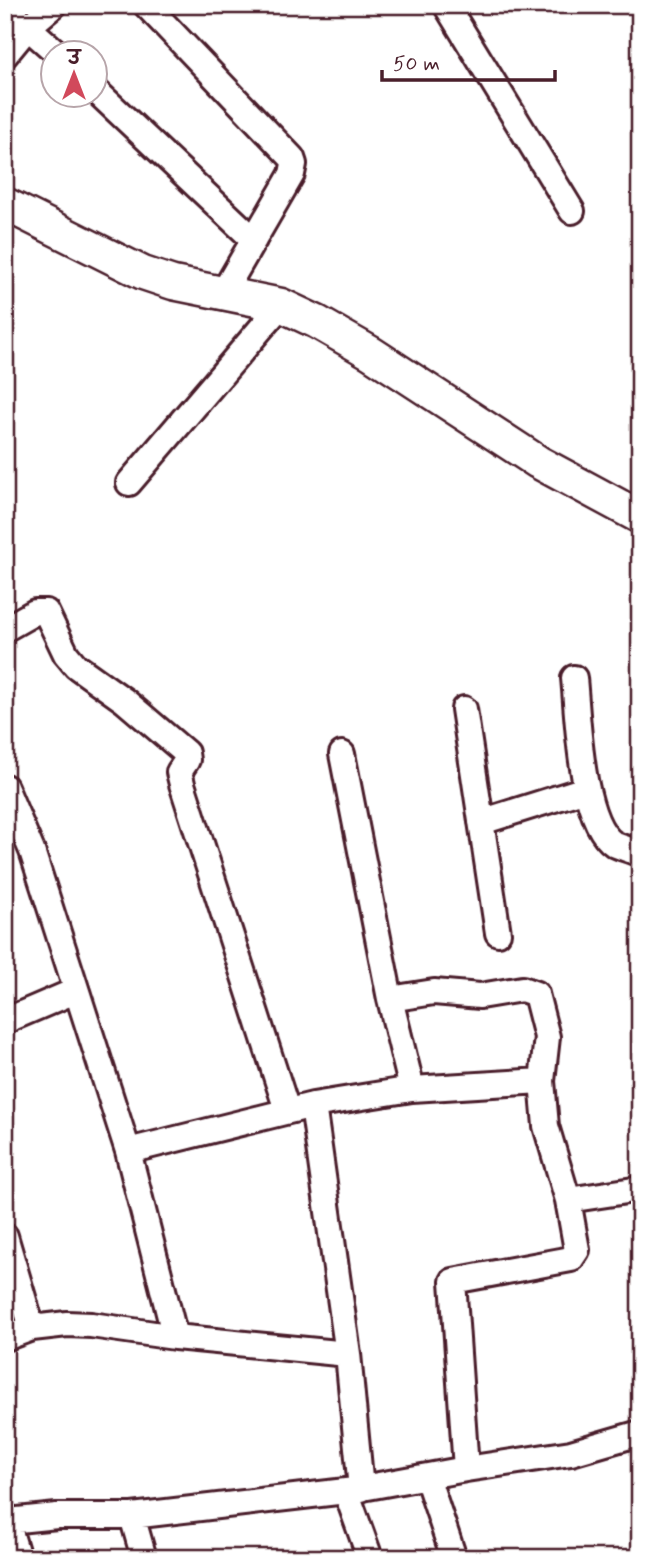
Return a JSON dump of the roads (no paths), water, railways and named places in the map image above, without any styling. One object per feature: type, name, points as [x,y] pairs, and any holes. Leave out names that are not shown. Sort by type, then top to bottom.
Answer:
[{"type":"street","points":[[5,55],[28,27],[54,5]]},
{"type":"street","points":[[146,5],[292,158],[295,168],[223,293]]},
{"type":"street","points":[[446,5],[572,211]]},
{"type":"street","points":[[5,7],[40,38]]},
{"type":"street","points":[[108,102],[254,240]]},
{"type":"street","points":[[5,204],[144,273],[173,283],[281,305],[317,322],[371,353],[538,462],[640,517]]},
{"type":"street","points":[[129,483],[281,305]]},
{"type":"street","points":[[5,629],[35,612],[46,612],[71,661],[125,701],[186,753],[187,760],[180,768],[179,776],[287,1110]]},
{"type":"street","points":[[573,678],[586,789],[600,827],[613,843],[640,853]]},
{"type":"street","points":[[464,709],[498,933]]},
{"type":"street","points":[[342,754],[390,999],[412,1089]]},
{"type":"street","points":[[5,787],[32,851],[128,1151],[175,1337]]},
{"type":"street","points":[[481,822],[586,789]]},
{"type":"street","points":[[390,999],[434,992],[470,996],[522,989],[531,991],[536,994],[547,1037],[542,1080],[546,1126],[568,1200],[577,1250],[571,1259],[453,1281],[467,1469]]},
{"type":"street","points":[[5,1021],[75,991]]},
{"type":"street","points":[[128,1151],[313,1105],[412,1089],[542,1080]]},
{"type":"street","points":[[313,1105],[348,1354],[354,1490],[370,1558]]},
{"type":"street","points":[[568,1200],[640,1189]]},
{"type":"street","points":[[5,1236],[32,1328]]},
{"type":"street","points":[[5,1338],[32,1328],[67,1324],[91,1325],[175,1337],[348,1354]]},
{"type":"street","points":[[18,1558],[6,1518],[132,1516],[354,1490],[571,1453],[640,1433]]},
{"type":"street","points":[[427,1477],[454,1558]]},
{"type":"street","points":[[132,1516],[144,1558]]}]
